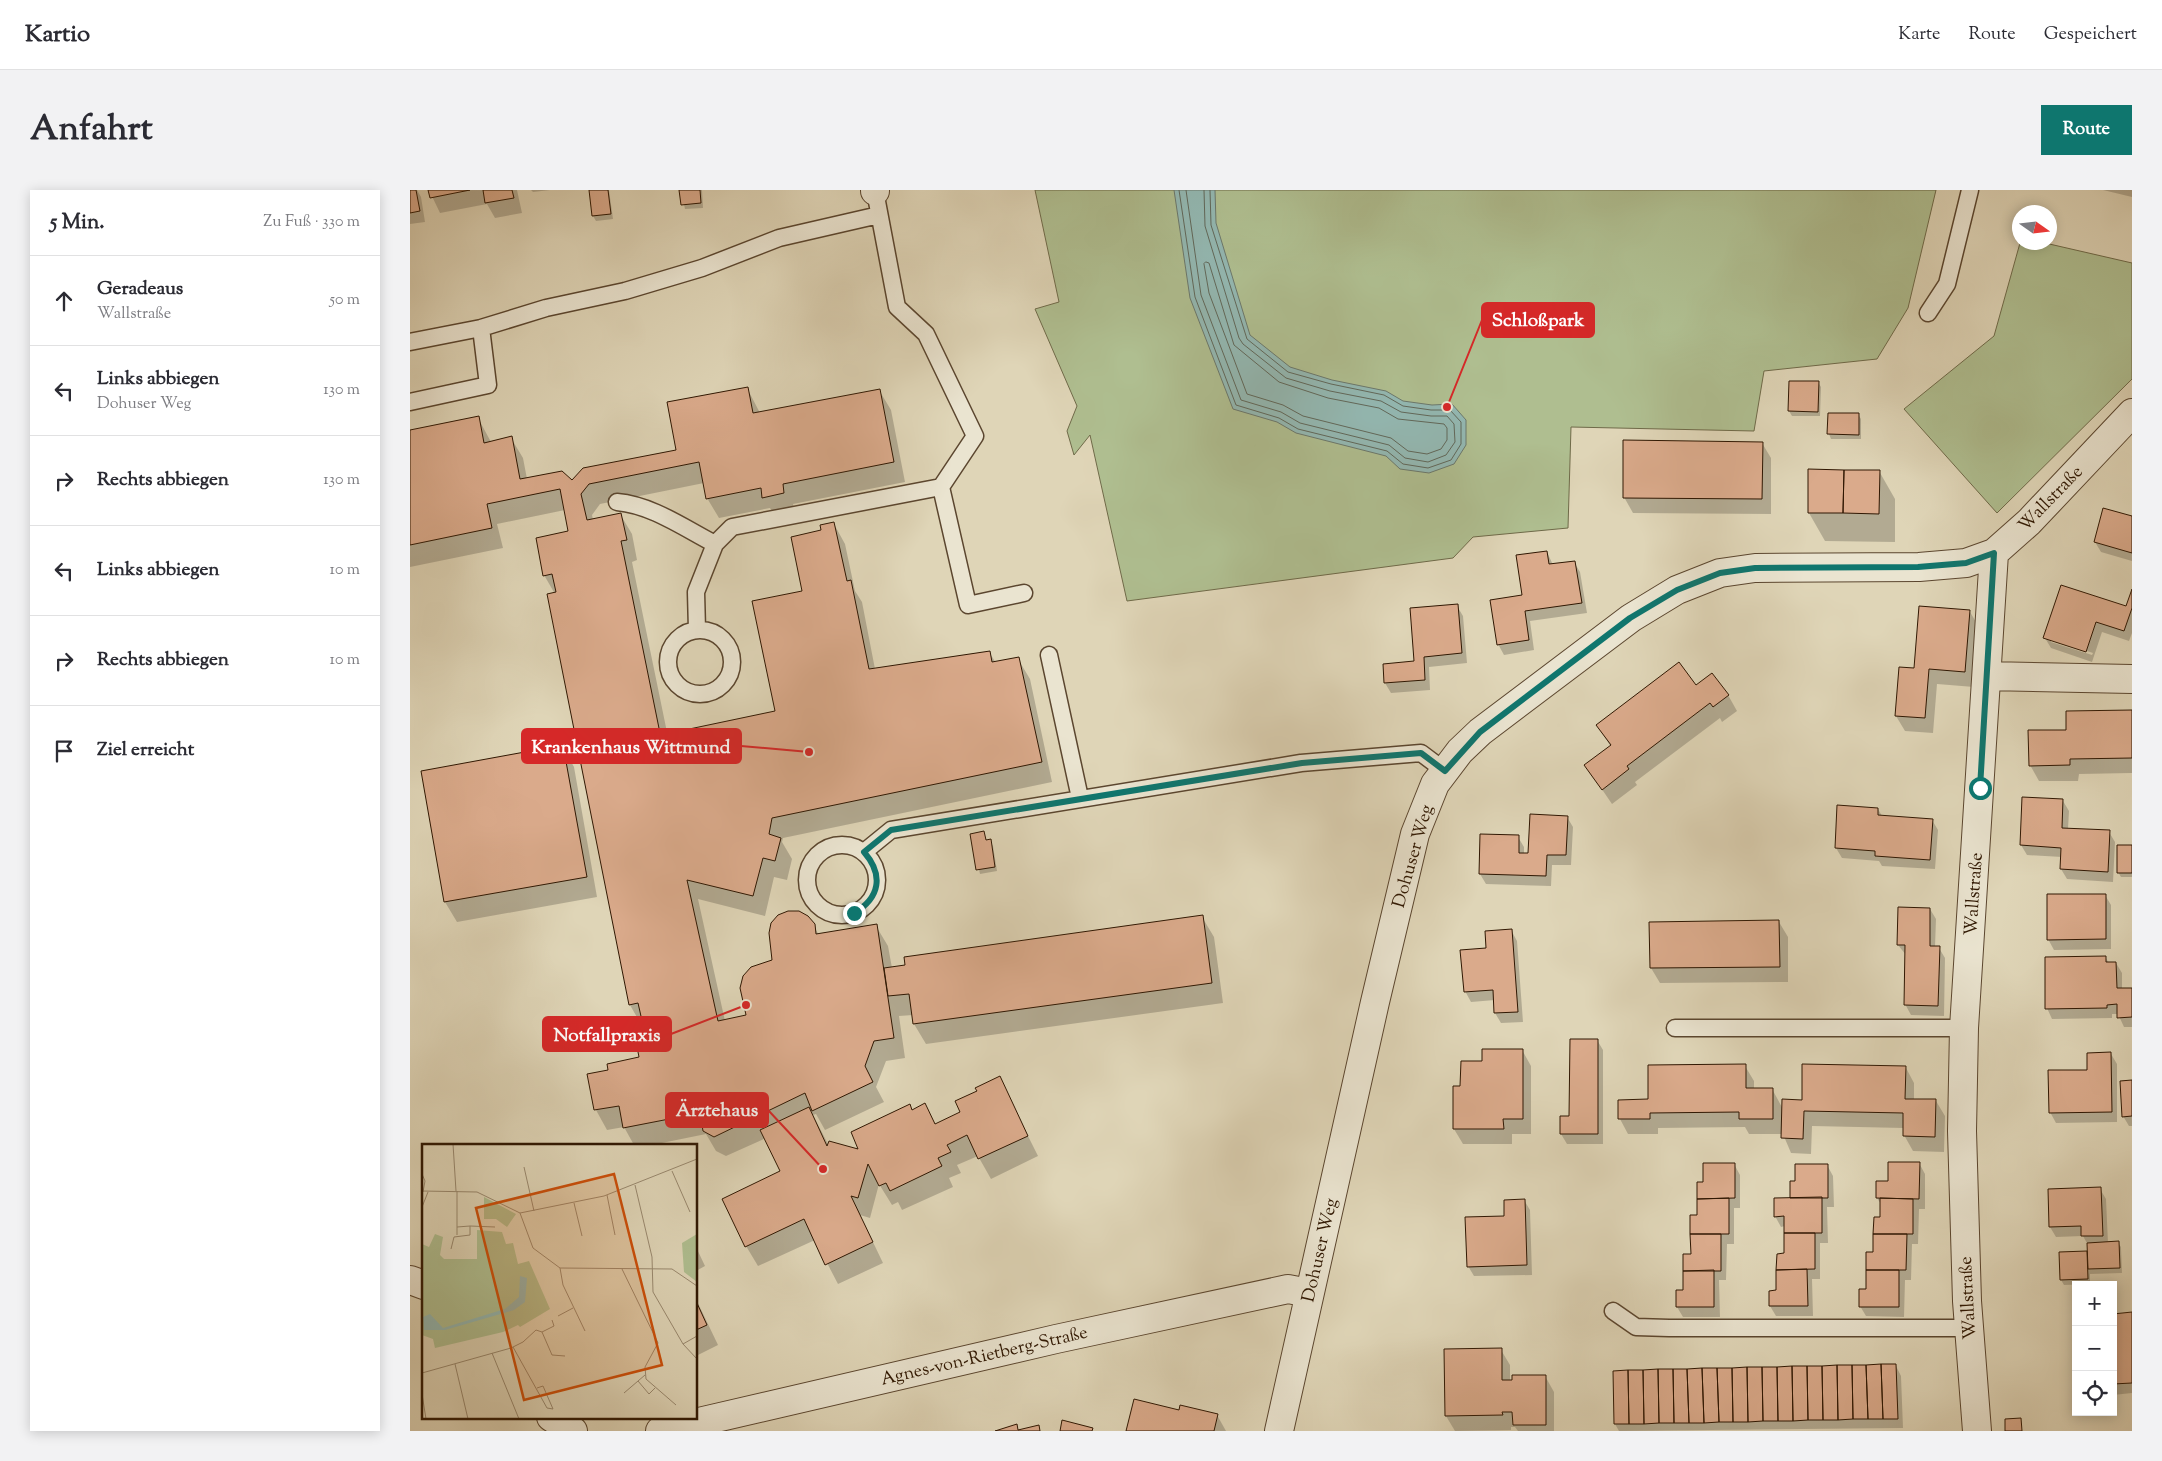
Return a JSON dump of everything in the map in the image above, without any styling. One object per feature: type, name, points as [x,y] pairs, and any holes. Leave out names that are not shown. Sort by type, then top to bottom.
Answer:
[{"type":"street","name":"Wallstraße","points":[[1977,1431],[1969,1328],[1962,1140],[1964,1028],[1994,553],[2029,522],[2132,414]]},
{"type":"street","name":"Dohuser Weg","points":[[1279,1431],[1415,834],[1428,799],[1445,771],[1480,732],[1630,618],[1677,590],[1720,573],[1755,568],[1918,567],[1966,563],[1994,553]]},
{"type":"street","points":[[1987,676],[2132,679]]},
{"type":"street","points":[[410,1280],[422,1284]]},
{"type":"street","name":"Agnes-von-Rietberg-Straße","points":[[660,1431],[1056,1338],[1288,1289],[1309,1293]]},
{"type":"street","points":[[553,1418],[573,1431]]},
{"type":"lane","points":[[1928,313],[1947,284],[1970,190]]},
{"type":"lane","points":[[410,342],[481,328],[546,308],[625,291],[702,268],[876,199],[897,307],[926,334],[975,436],[941,487],[732,527],[715,544],[696,592],[697,630]]},
{"type":"lane","points":[[410,402],[488,385],[481,328]]},
{"type":"lane","points":[[941,487],[968,605],[1024,593]]},
{"type":"lane","points":[[617,502],[632,503],[654,512],[715,544]]},
{"type":"lane","points":[[1049,655],[1080,798]]},
{"type":"lane","points":[[864,852],[891,830],[1302,763],[1421,753],[1445,771]]},
{"type":"lane","points":[[844,844],[864,852],[872,862],[877,874],[872,898],[864,907],[854,913],[842,916],[829,913],[819,907],[807,889],[808,867],[814,857],[823,850],[844,844]]},
{"type":"lane","points":[[1675,1028],[1964,1028]]},
{"type":"lane","points":[[1613,1311],[1636,1327],[1969,1328]]},
{"type":"green space","points":[[1035,190],[1936,190],[1908,308],[1877,359],[1764,371],[1754,431],[1571,427],[1568,528],[1473,537],[1453,558],[1127,601],[1090,435],[1074,455],[1067,431],[1077,406],[1035,309],[1059,302]]},
{"type":"green space","points":[[2057,246],[2132,263],[2132,379],[1997,513],[1904,409],[1994,336],[2018,250],[2057,250]]},
{"type":"water","points":[[1174,190],[1215,190],[1216,223],[1250,335],[1290,367],[1332,380],[1386,391],[1403,401],[1432,405],[1452,404],[1466,420],[1466,445],[1454,464],[1429,473],[1400,469],[1386,456],[1296,433],[1277,422],[1233,409],[1190,298]]},
{"type":"building","points":[[410,190],[416,190],[420,211],[410,213]]},
{"type":"building","points":[[428,190],[470,190],[430,198]]},
{"type":"building","points":[[483,190],[512,190],[514,198],[485,203]]},
{"type":"building","points":[[589,190],[608,190],[611,214],[592,216]]},
{"type":"building","points":[[679,190],[700,190],[701,203],[681,205]]},
{"type":"building","points":[[1789,381],[1819,381],[1818,412],[1788,411]]},
{"type":"building","points":[[748,387],[753,413],[880,389],[894,462],[783,484],[784,493],[762,498],[761,488],[706,499],[699,462],[589,484],[581,494],[587,520],[621,513],[627,540],[621,541],[662,743],[676,740],[675,732],[775,711],[752,601],[802,591],[791,537],[821,530],[820,525],[834,522],[847,581],[851,580],[869,669],[990,651],[992,662],[1019,657],[1042,762],[772,818],[769,834],[781,838],[775,861],[763,858],[753,896],[687,880],[718,1021],[746,1015],[740,988],[743,976],[751,967],[772,960],[769,933],[771,923],[778,915],[788,911],[799,911],[808,916],[815,924],[816,934],[877,924],[894,1038],[874,1041],[865,1066],[873,1082],[812,1111],[805,1093],[714,1137],[703,1131],[700,1113],[623,1128],[619,1106],[594,1110],[587,1074],[608,1070],[607,1064],[639,1057],[633,1027],[643,1025],[638,1003],[629,1005],[547,594],[556,592],[552,574],[543,576],[536,538],[568,531],[560,489],[487,504],[492,528],[410,545],[410,430],[479,416],[484,443],[512,436],[520,479],[562,471],[572,480],[583,468],[676,450],[667,402]]},
{"type":"building","points":[[1828,413],[1859,413],[1859,435],[1827,434]]},
{"type":"building","points":[[1623,440],[1763,442],[1762,499],[1623,498]]},
{"type":"building","points":[[1808,469],[1844,470],[1843,513],[1808,513]]},
{"type":"building","points":[[1844,470],[1880,470],[1879,514],[1843,513]]},
{"type":"building","points":[[2103,508],[2132,516],[2132,553],[2094,542]]},
{"type":"building","points":[[1547,551],[1549,564],[1575,561],[1582,603],[1525,611],[1529,640],[1497,645],[1490,600],[1522,595],[1516,555]]},
{"type":"building","points":[[2061,585],[2126,606],[2132,589],[2132,608],[2124,631],[2096,622],[2086,652],[2043,638]]},
{"type":"building","points":[[1458,604],[1462,653],[1424,657],[1425,680],[1384,683],[1383,664],[1414,661],[1410,608]]},
{"type":"building","points":[[1919,606],[1970,610],[1965,672],[1929,669],[1925,718],[1895,716],[1899,667],[1914,668]]},
{"type":"building","points":[[1679,662],[1696,685],[1712,673],[1729,695],[1713,707],[1710,703],[1627,766],[1629,769],[1602,790],[1584,765],[1611,745],[1596,725]]},
{"type":"building","points":[[2132,710],[2132,758],[2070,759],[2070,765],[2029,766],[2028,730],[2066,730],[2066,711]]},
{"type":"building","points":[[563,745],[587,877],[444,902],[421,771]]},
{"type":"building","points":[[2022,797],[2063,799],[2062,828],[2110,830],[2108,872],[2060,869],[2061,848],[2020,845]]},
{"type":"building","points":[[1837,805],[1878,808],[1878,815],[1933,819],[1930,860],[1875,856],[1875,851],[1835,848]]},
{"type":"building","points":[[1530,814],[1568,816],[1566,855],[1547,855],[1546,876],[1479,874],[1480,834],[1519,835],[1519,853],[1528,853]]},
{"type":"building","points":[[984,831],[986,840],[991,839],[995,867],[976,870],[970,834]]},
{"type":"building","points":[[2117,845],[2132,845],[2132,873],[2117,873]]},
{"type":"building","points":[[2047,894],[2106,894],[2106,939],[2047,940]]},
{"type":"building","points":[[1898,907],[1930,908],[1930,946],[1940,946],[1938,1006],[1904,1005],[1905,945],[1897,945]]},
{"type":"building","points":[[1203,915],[1212,983],[913,1024],[909,994],[888,996],[884,968],[905,965],[904,957]]},
{"type":"building","points":[[1779,920],[1780,967],[1650,968],[1649,922]]},
{"type":"building","points":[[1512,929],[1518,1012],[1494,1013],[1493,990],[1464,992],[1460,950],[1486,948],[1485,931]]},
{"type":"building","points":[[2106,956],[2106,962],[2116,962],[2117,988],[2132,988],[2132,1017],[2117,1018],[2117,1004],[2107,1005],[2107,1008],[2045,1009],[2045,957]]},
{"type":"building","points":[[1570,1039],[1598,1039],[1598,1134],[1560,1134],[1560,1116],[1569,1116]]},
{"type":"building","points":[[1482,1049],[1523,1049],[1523,1119],[1503,1119],[1504,1129],[1453,1129],[1453,1086],[1460,1086],[1461,1061],[1482,1061]]},
{"type":"building","points":[[2111,1052],[2112,1112],[2049,1113],[2048,1070],[2087,1070],[2087,1053]]},
{"type":"building","points":[[1746,1064],[1746,1088],[1773,1088],[1773,1119],[1739,1119],[1739,1112],[1650,1113],[1650,1119],[1618,1119],[1618,1100],[1648,1099],[1648,1065]]},
{"type":"building","points":[[1802,1064],[1906,1066],[1905,1099],[1936,1099],[1935,1137],[1903,1136],[1903,1113],[1804,1111],[1803,1139],[1781,1138],[1782,1099],[1802,1100]]},
{"type":"building","points":[[1000,1076],[1028,1136],[978,1159],[967,1135],[947,1145],[951,1152],[938,1158],[942,1166],[890,1191],[886,1183],[879,1186],[868,1164],[858,1198],[851,1196],[873,1242],[825,1265],[804,1219],[745,1247],[722,1199],[780,1171],[760,1130],[809,1107],[827,1146],[829,1141],[858,1149],[851,1132],[910,1104],[912,1110],[925,1103],[935,1124],[960,1112],[955,1101],[977,1091],[975,1088]]},
{"type":"building","points":[[2132,1080],[2132,1116],[2122,1117],[2120,1081]]},
{"type":"building","points":[[1888,1162],[1920,1162],[1919,1199],[1876,1198],[1876,1181],[1888,1181]]},
{"type":"building","points":[[1703,1163],[1735,1163],[1735,1198],[1697,1199],[1697,1182],[1703,1182]]},
{"type":"building","points":[[1795,1164],[1828,1164],[1828,1198],[1790,1198],[1790,1181],[1795,1181]]},
{"type":"building","points":[[2101,1187],[2103,1236],[2081,1236],[2081,1226],[2049,1227],[2048,1189]]},
{"type":"building","points":[[1822,1197],[1822,1233],[1784,1233],[1784,1216],[1774,1217],[1774,1198]]},
{"type":"building","points":[[1729,1198],[1729,1234],[1690,1234],[1690,1215],[1697,1215],[1697,1199]]},
{"type":"building","points":[[1880,1198],[1913,1199],[1913,1234],[1873,1234],[1874,1217],[1880,1217]]},
{"type":"building","points":[[1525,1199],[1527,1265],[1467,1267],[1465,1217],[1504,1216],[1504,1200]]},
{"type":"building","points":[[1784,1233],[1815,1233],[1815,1269],[1776,1270],[1777,1254],[1784,1253]]},
{"type":"building","points":[[1690,1234],[1721,1234],[1721,1271],[1683,1271],[1683,1254],[1691,1254]]},
{"type":"building","points":[[1873,1234],[1907,1234],[1906,1270],[1866,1270],[1866,1252],[1873,1252]]},
{"type":"building","points":[[2119,1241],[2120,1268],[2088,1269],[2087,1243]]},
{"type":"building","points":[[2087,1251],[2088,1279],[2060,1280],[2059,1252]]},
{"type":"building","points":[[1807,1269],[1808,1306],[1769,1306],[1769,1291],[1776,1290],[1776,1270]]},
{"type":"building","points":[[1714,1270],[1714,1307],[1676,1307],[1676,1290],[1683,1290],[1683,1271]]},
{"type":"building","points":[[1866,1270],[1899,1270],[1899,1307],[1859,1307],[1859,1289],[1866,1289]]},
{"type":"building","points":[[698,1305],[707,1325],[698,1329]]},
{"type":"building","points":[[2132,1312],[2132,1383],[2117,1384],[2117,1314]]},
{"type":"building","points":[[1502,1348],[1502,1380],[1512,1380],[1512,1375],[1546,1375],[1546,1425],[1513,1425],[1512,1412],[1502,1412],[1503,1415],[1445,1416],[1444,1349]]},
{"type":"building","points":[[1881,1364],[1896,1364],[1898,1419],[1883,1419]]},
{"type":"building","points":[[1881,1364],[1883,1419],[1868,1419],[1866,1365]]},
{"type":"building","points":[[1837,1365],[1838,1420],[1823,1420],[1822,1366]]},
{"type":"building","points":[[1837,1365],[1852,1365],[1853,1419],[1838,1420]]},
{"type":"building","points":[[1852,1365],[1866,1365],[1868,1419],[1853,1419]]},
{"type":"building","points":[[1792,1366],[1807,1366],[1808,1420],[1793,1421]]},
{"type":"building","points":[[1792,1366],[1793,1421],[1778,1421],[1777,1367]]},
{"type":"building","points":[[1807,1366],[1822,1366],[1823,1420],[1808,1420]]},
{"type":"building","points":[[1747,1367],[1762,1367],[1763,1421],[1748,1422]]},
{"type":"building","points":[[1747,1367],[1748,1422],[1733,1422],[1732,1368]]},
{"type":"building","points":[[1762,1367],[1777,1367],[1778,1421],[1763,1421]]},
{"type":"building","points":[[1702,1368],[1717,1368],[1719,1422],[1704,1423]]},
{"type":"building","points":[[1702,1368],[1704,1423],[1689,1423],[1687,1369]]},
{"type":"building","points":[[1717,1368],[1732,1368],[1733,1422],[1719,1422]]},
{"type":"building","points":[[1658,1369],[1673,1369],[1674,1423],[1659,1423]]},
{"type":"building","points":[[1658,1369],[1659,1423],[1644,1424],[1643,1370]]},
{"type":"building","points":[[1673,1369],[1687,1369],[1689,1423],[1674,1423]]},
{"type":"building","points":[[1628,1370],[1643,1370],[1644,1424],[1629,1424]]},
{"type":"building","points":[[1628,1370],[1629,1424],[1614,1424],[1613,1371]]},
{"type":"building","points":[[1134,1399],[1179,1410],[1180,1405],[1218,1414],[1214,1431],[1126,1431]]},
{"type":"building","points":[[2021,1418],[2022,1431],[2005,1431],[2005,1419]]},
{"type":"building","points":[[1062,1420],[1093,1428],[1092,1431],[1060,1431]]},
{"type":"building","points":[[1017,1424],[1018,1430],[1039,1425],[1040,1431],[995,1431]]},
{"type":"place","name":"Schloßpark","points":[[1447,407]]},
{"type":"place","name":"Krankenhaus Wittmund","points":[[809,752]]},
{"type":"place","name":"Notfallpraxis","points":[[746,1005]]},
{"type":"place","name":"Ärztehaus","points":[[823,1169]]},
{"type":"route","points":[[854,913],[864,907],[872,898],[876,886],[877,874],[872,862],[864,852],[891,830],[983,813],[1302,763],[1421,753],[1445,771],[1460,752],[1480,732],[1630,618],[1677,590],[1720,573],[1755,568],[1918,567],[1966,563],[1994,553],[1980,788]]}]
